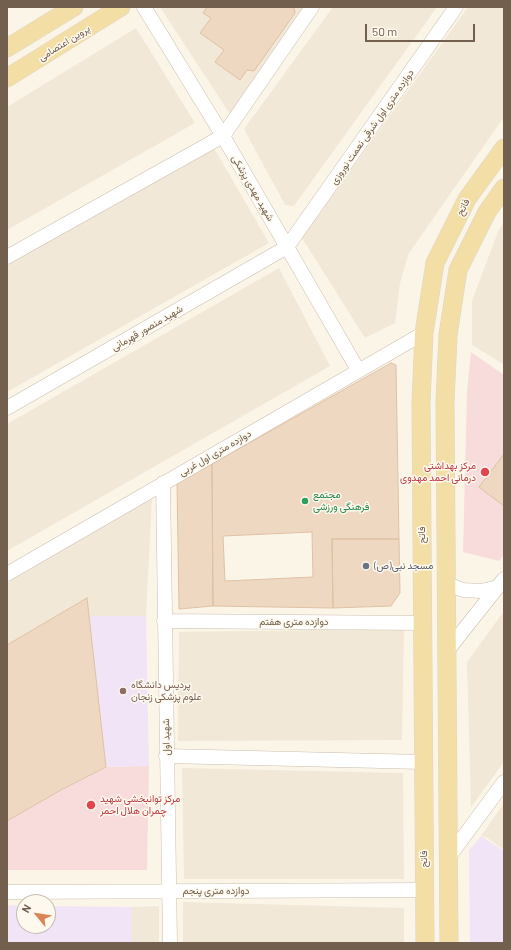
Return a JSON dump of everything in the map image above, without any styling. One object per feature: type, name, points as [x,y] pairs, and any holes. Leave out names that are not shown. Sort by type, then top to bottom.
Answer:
[{"type":"main road","points":[[7,48],[74,7]]},
{"type":"main road","name":"پروین اعتصامی","points":[[7,78],[121,7]]},
{"type":"main road","name":"فاتح","points":[[425,943],[421,402],[424,332],[435,263],[467,199],[504,148]]},
{"type":"main road","points":[[449,943],[446,387],[448,335],[458,270],[487,212],[504,188]]},
{"type":"main road","points":[[435,263],[458,270]]},
{"type":"street","name":"شهید مهدی پزشکی","points":[[144,7],[223,136],[358,370]]},
{"type":"street","points":[[7,257],[223,136],[312,7]]},
{"type":"street","name":"دوازده متری اول شرقی نعمت نوروزی","points":[[287,247],[456,7]]},
{"type":"street","name":"شهید منصور قهرمانی","points":[[7,408],[287,247]]},
{"type":"street","name":"دوازده متری اول غربی","points":[[7,574],[424,332]]},
{"type":"street","name":"شهید اول","points":[[163,483],[168,891],[170,943]]},
{"type":"street","points":[[447,584],[463,590],[481,591],[501,583]]},
{"type":"street","points":[[447,651],[501,583]]},
{"type":"street","name":"دوازده متری هفتم","points":[[164,621],[423,623]]},
{"type":"street","points":[[166,756],[424,762]]},
{"type":"street","points":[[448,858],[504,782]]},
{"type":"street","name":"دوازده متری پنجم","points":[[7,892],[424,890]]},
{"type":"shaded area","points":[[160,7],[306,7],[230,114]]},
{"type":"shaded area","points":[[333,7],[437,7],[294,206],[285,205],[244,129]]},
{"type":"shaded area","points":[[468,7],[504,7],[504,117],[409,253],[400,283],[395,323],[365,338],[302,238]]},
{"type":"shaded area","points":[[136,28],[195,123],[7,230],[7,107]]},
{"type":"shaded area","points":[[211,143],[269,243],[7,392],[7,263]]},
{"type":"shaded area","points":[[504,222],[503,364],[472,345],[472,301],[499,229]]},
{"type":"shaded area","points":[[279,268],[330,366],[7,551],[7,424]]},
{"type":"shaded area","name":"مرکز بهداشتی درمانی احمد مهدوی","points":[[471,352],[504,375],[504,555],[499,561],[463,552],[467,392]]},
{"type":"shaded area","points":[[152,497],[146,616],[89,616],[87,598],[7,645],[7,583]]},
{"type":"shaded area","points":[[504,611],[504,762],[471,807],[467,662]]},
{"type":"shaded area","name":"پردیس دانشگاه علوم پزشکى زنجان","points":[[89,616],[146,616],[149,766],[106,767]]},
{"type":"shaded area","points":[[404,629],[402,740],[178,741],[179,632]]},
{"type":"shaded area","name":"مرکز توانبخشی شهید چمران هلال احمر","points":[[149,766],[147,870],[7,870],[7,821],[61,790],[106,767]]},
{"type":"shaded area","points":[[182,768],[403,773],[404,879],[184,879]]},
{"type":"shaded area","points":[[504,803],[504,850],[486,837],[481,836]]},
{"type":"shaded area","points":[[481,836],[504,851],[504,943],[470,943],[469,850]]},
{"type":"shaded area","points":[[183,902],[404,908],[404,943],[183,943]]},
{"type":"shaded area","points":[[7,905],[16,906],[16,934],[56,934],[56,906],[132,907],[132,943],[7,943]]},
{"type":"shaded area","points":[[159,906],[159,943],[132,943],[132,907]]},
{"type":"building","points":[[207,7],[294,7],[295,13],[254,71],[247,70],[240,80],[215,62],[224,50],[200,33],[211,18],[203,13]]},
{"type":"building","name":"مجتمع فرهنگی ورزشی","points":[[391,363],[396,365],[399,539],[332,539],[333,608],[213,606],[212,464]]},
{"type":"building","points":[[504,454],[504,506],[479,487]]},
{"type":"building","points":[[212,464],[213,606],[179,609],[177,483]]},
{"type":"building","points":[[312,532],[313,577],[225,581],[223,536]]},
{"type":"building","name":"مسجد نبی(ص)","points":[[332,539],[399,539],[400,593],[391,606],[333,608]]},
{"type":"building","points":[[87,598],[106,767],[61,790],[7,821],[7,645]]},
{"type":"place","name":"مرکز بهداشتی درمانی احمد مهدوی","points":[[485,472]]},
{"type":"place","name":"مجتمع فرهنگی ورزشی","points":[[305,501]]},
{"type":"place","name":"مسجد نبی(ص)","points":[[366,566]]},
{"type":"place","name":"پردیس دانشگاه علوم پزشکى زنجان","points":[[123,691]]},
{"type":"place","name":"مرکز توانبخشی شهید چمران هلال احمر","points":[[91,805]]}]
